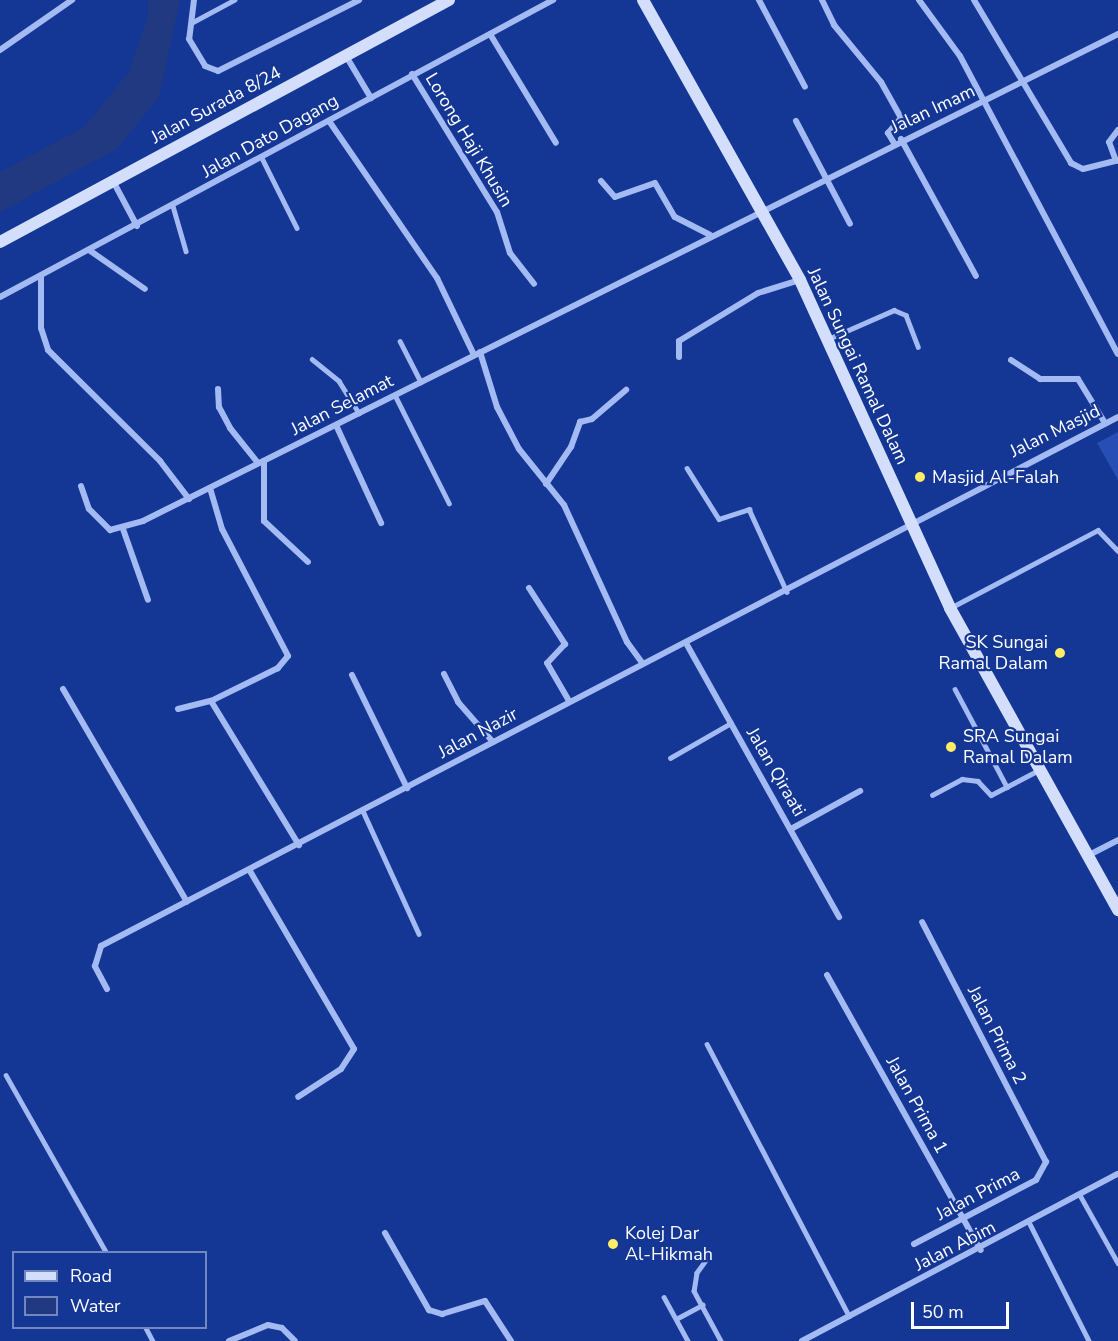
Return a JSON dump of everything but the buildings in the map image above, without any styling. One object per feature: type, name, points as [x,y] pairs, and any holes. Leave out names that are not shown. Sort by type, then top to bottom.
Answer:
[{"type":"street","points":[[0,50],[13,45],[72,0]]},
{"type":"street","points":[[194,0],[189,39],[199,60],[211,70],[225,69],[359,0]]},
{"type":"street","name":"Jalan Surada 8/24","points":[[0,242],[449,0]]},
{"type":"street","name":"Jalan Dato Dagang","points":[[0,297],[553,0]]},
{"type":"street","name":"Jalan Sungai Ramal Dalam","points":[[643,0],[800,280],[950,608],[1042,769],[1118,910]]},
{"type":"street","points":[[759,0],[805,87]]},
{"type":"street","points":[[822,0],[834,26],[881,82],[901,118],[888,133],[894,143]]},
{"type":"street","points":[[919,0],[960,56],[981,104],[1118,354]]},
{"type":"street","points":[[974,0],[1020,82],[1071,163],[1083,169],[1117,163],[1109,142],[1118,130]]},
{"type":"street","points":[[490,34],[556,143]]},
{"type":"street","name":"Jalan Imam","points":[[760,210],[901,139],[981,104],[1020,82],[1118,34]]},
{"type":"street","points":[[345,56],[371,98]]},
{"type":"street","name":"Lorong Haji Khusin","points":[[412,74],[497,212],[510,254],[534,284]]},
{"type":"street","points":[[796,120],[850,224]]},
{"type":"street","points":[[329,121],[437,278],[477,354],[497,407],[546,484],[564,505],[627,642],[642,663]]},
{"type":"street","points":[[901,139],[976,276]]},
{"type":"street","points":[[113,181],[137,225]]},
{"type":"street","points":[[601,181],[615,197],[655,183],[675,217],[710,235]]},
{"type":"street","name":"Jalan Selamat","points":[[123,529],[189,499],[760,210]]},
{"type":"street","points":[[89,250],[145,290]]},
{"type":"street","points":[[41,276],[41,328],[48,350],[160,461],[189,499]]},
{"type":"street","points":[[679,357],[679,341],[758,292],[800,280]]},
{"type":"street","points":[[1011,360],[1040,379],[1078,379],[1105,423]]},
{"type":"street","points":[[218,388],[230,428],[261,462],[264,521],[308,562]]},
{"type":"street","points":[[546,484],[571,447],[580,422],[592,419],[626,390]]},
{"type":"street","name":"Jalan Masjid","points":[[910,522],[1118,417]]},
{"type":"street","points":[[336,425],[381,523]]},
{"type":"street","points":[[81,486],[100,525],[123,529],[148,600]]},
{"type":"street","points":[[178,709],[211,701],[278,668],[288,656],[222,530],[210,488]]},
{"type":"street","name":"Jalan Nazir","points":[[106,989],[95,966],[101,946],[250,871],[642,663],[787,592],[910,522]]},
{"type":"street","points":[[528,588],[565,644],[547,663],[569,701]]},
{"type":"street","name":"Jalan Qiraati","points":[[686,643],[839,917]]},
{"type":"street","points":[[444,674],[458,702],[493,742]]},
{"type":"street","points":[[352,675],[407,788]]},
{"type":"street","points":[[63,689],[187,902]]},
{"type":"street","points":[[211,701],[263,778],[299,845]]},
{"type":"street","points":[[791,829],[860,791]]},
{"type":"street","points":[[1089,855],[1118,840]]},
{"type":"street","points":[[250,871],[354,1049],[341,1069],[298,1097]]},
{"type":"street","name":"Jalan Prima 2","points":[[922,922],[1046,1162]]},
{"type":"street","name":"Jalan Prima 1","points":[[827,975],[981,1251]]},
{"type":"street","name":"Jalan Prima","points":[[914,1244],[1036,1180],[1046,1162]]},
{"type":"street","name":"Jalan Abim","points":[[802,1341],[981,1251],[1118,1174]]},
{"type":"street","points":[[385,1233],[429,1310],[442,1314],[485,1301],[510,1341]]},
{"type":"street","points":[[229,1341],[268,1325],[282,1328],[295,1341]]},
{"type":"lane","points":[[191,23],[234,0]]},
{"type":"lane","points":[[262,158],[297,228]]},
{"type":"lane","points":[[173,206],[186,251]]},
{"type":"lane","points":[[828,339],[894,310],[906,315],[918,347]]},
{"type":"lane","points":[[400,341],[421,382]]},
{"type":"lane","points":[[312,359],[339,381],[359,413]]},
{"type":"lane","points":[[395,395],[449,503]]},
{"type":"lane","points":[[687,468],[719,519],[749,509],[787,592]]},
{"type":"lane","points":[[950,608],[1098,530],[1118,551]]},
{"type":"lane","points":[[955,689],[1007,787]]},
{"type":"lane","points":[[670,758],[731,723]]},
{"type":"lane","points":[[932,795],[962,779],[978,781],[991,795],[1042,769]]},
{"type":"lane","points":[[363,811],[419,934]]},
{"type":"lane","points":[[707,1044],[849,1316]]},
{"type":"lane","points":[[6,1075],[105,1251]]},
{"type":"lane","points":[[1080,1194],[1118,1263]]},
{"type":"lane","points":[[1030,1224],[1089,1341]]},
{"type":"lane","points":[[710,1256],[693,1281],[702,1305],[721,1341]]},
{"type":"lane","points":[[664,1297],[688,1341]]},
{"type":"lane","points":[[676,1319],[702,1305]]},
{"type":"shaded area","points":[[1118,432],[1118,480],[1097,443]]},
{"type":"water","points":[[148,0],[180,0],[159,97],[117,149],[0,212],[0,172],[84,127],[129,72],[148,16]]},
{"type":"place","name":"Masjid Al-Falah","points":[[920,477]]},
{"type":"place","name":"SK Sungai Ramal Dalam","points":[[1060,653]]},
{"type":"place","name":"SRA Sungai Ramal Dalam","points":[[951,747]]},
{"type":"place","name":"Kolej Dar Al-Hikmah","points":[[613,1244]]}]
